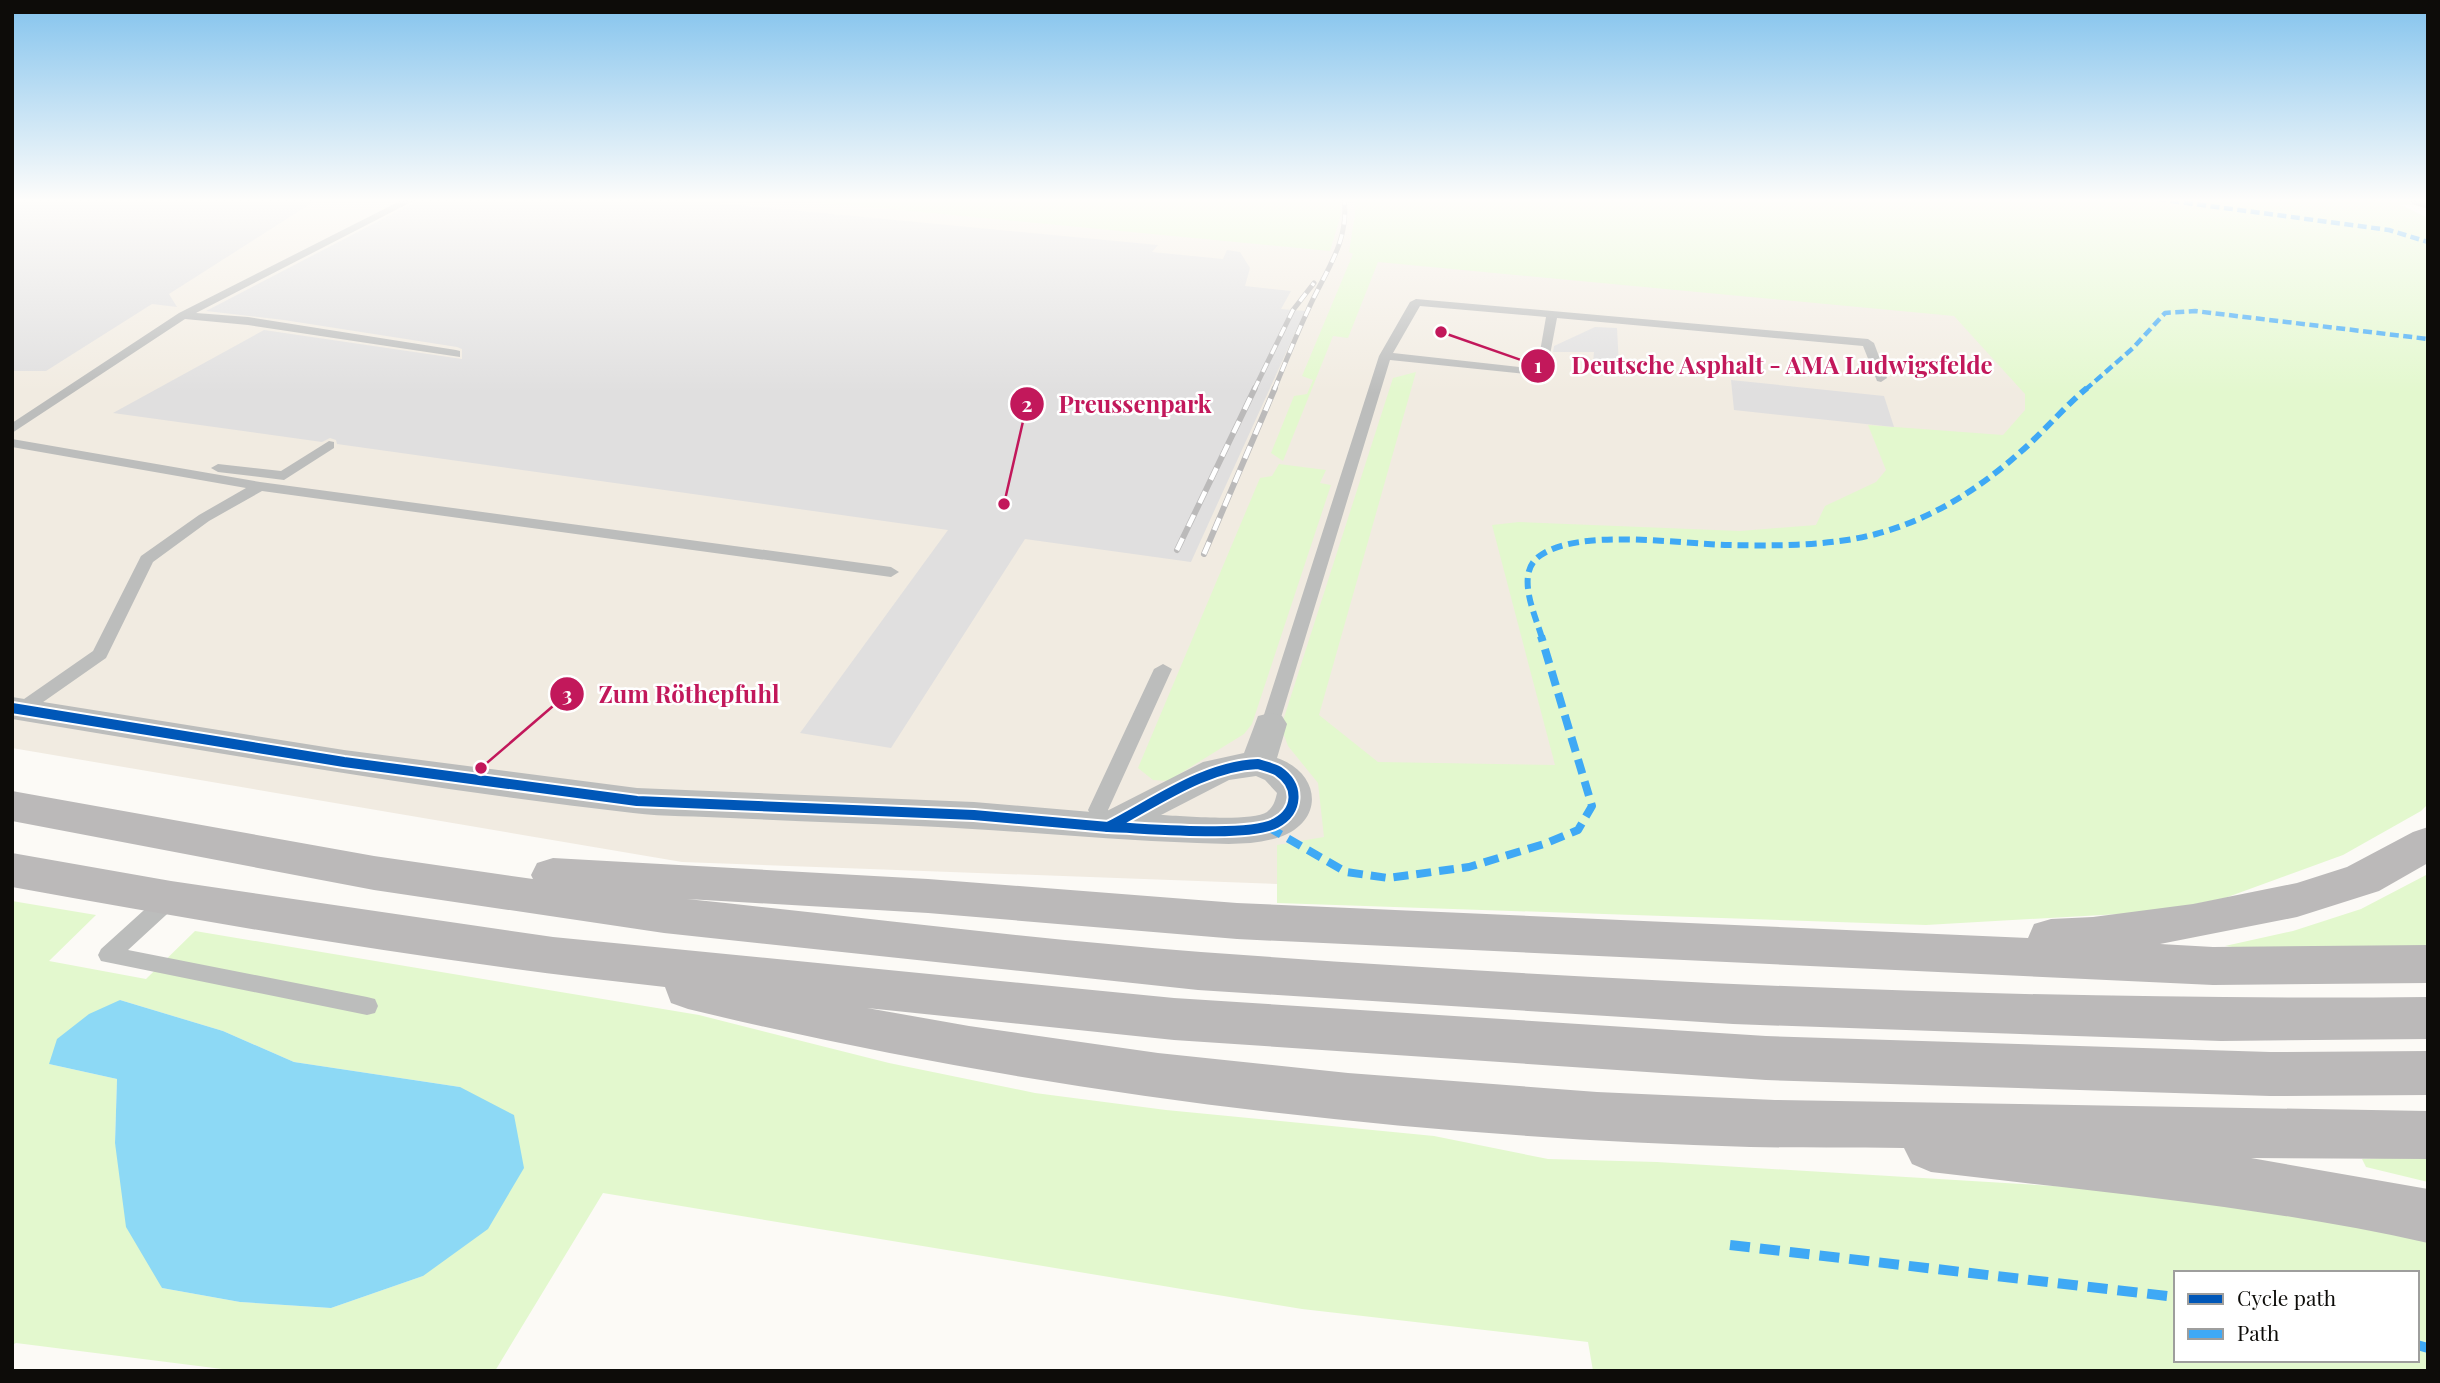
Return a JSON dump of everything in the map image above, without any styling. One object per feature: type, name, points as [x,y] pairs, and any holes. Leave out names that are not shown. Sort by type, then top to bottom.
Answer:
[{"type":"highway","points":[[12,806],[374,873],[664,915],[1198,971],[1733,1004],[2221,1020],[2428,1018]]},
{"type":"highway","points":[[154,834],[614,880],[928,896],[1237,921],[2213,966],[2428,964]]},
{"type":"highway","points":[[1843,948],[2093,935],[2193,922],[2297,900],[2363,879],[2428,843]]},
{"type":"highway","points":[[12,870],[171,898],[553,956],[1174,1019],[1766,1058],[2270,1074],[2428,1073]]},
{"type":"highway","points":[[553,956],[792,1015],[884,1033],[1130,1073],[1368,1098],[1532,1111],[1748,1123],[2352,1136],[2428,1135]]},
{"type":"highway","points":[[1748,1123],[2202,1177],[2412,1212]]},
{"type":"street","points":[[16,709],[369,766],[637,801],[974,815],[1108,827],[1237,831],[1268,827],[1279,822],[1292,809],[1295,801],[1292,785],[1278,771],[1258,764],[1226,768],[1108,827]]},
{"type":"street","points":[[1258,764],[1270,724]]},
{"type":"street","points":[[1192,784],[1176,800],[1177,813],[1189,824],[1208,830]]},
{"type":"lane","points":[[12,429],[183,315],[285,264]]},
{"type":"lane","points":[[1270,724],[1385,356],[1416,302],[1868,343],[1881,378]]},
{"type":"lane","points":[[183,315],[248,321],[456,354]]},
{"type":"lane","points":[[1385,356],[1542,373],[1552,315]]},
{"type":"lane","points":[[12,443],[260,486],[891,572]]},
{"type":"lane","points":[[145,466],[195,465],[284,476],[328,446]]},
{"type":"lane","points":[[16,709],[100,654],[146,559],[204,518],[260,486]]},
{"type":"lane","points":[[1108,827],[1098,810],[1163,669]]},
{"type":"lane","points":[[171,898],[109,956],[367,1006]]},
{"type":"shaded area","points":[[12,264],[2092,264],[2114,454],[1710,900],[682,862],[12,748]]},
{"type":"green space","points":[[1349,264],[1377,264],[1348,338],[1333,336],[1283,461],[1271,453],[1294,396],[1307,394],[1313,380],[1302,376]]},
{"type":"green space","points":[[1394,264],[2428,264],[2428,804],[2421,811],[2343,855],[2225,898],[2155,912],[1926,925],[1277,903],[1277,845],[1324,837],[1318,783],[1288,746],[1281,727],[1393,378],[1416,372],[1319,715],[1378,762],[1555,765],[1492,525],[1519,522],[1740,531],[1816,525],[1825,506],[1876,482],[1886,470],[1868,425],[2003,435],[2025,410],[2025,394],[1954,316]]},
{"type":"green space","points":[[1279,464],[1326,470],[1320,483],[1331,485],[1252,724],[1244,734],[1168,781],[1153,780],[1138,768],[1260,478],[1272,476]]},
{"type":"green space","points":[[2428,874],[2428,947],[2225,946],[2293,931],[2361,909]]},
{"type":"green space","points":[[12,901],[96,915],[49,961],[146,979],[195,931],[699,1015],[889,1063],[1035,1093],[1166,1110],[1434,1136],[1548,1159],[1657,1162],[2186,1194],[2428,1228],[2428,1371],[1593,1371],[1588,1342],[1302,1309],[603,1193],[495,1371],[238,1371],[16,1343],[12,1345]],"holes":[[[120,1000],[223,1031],[294,1062],[460,1087],[423,1276],[331,1308],[240,1302],[162,1288],[115,1143],[117,1079],[49,1064]]]},
{"type":"green space","points":[[2428,1156],[2428,1182],[2366,1167],[2362,1159]]},
{"type":"water","points":[[120,1000],[223,1031],[294,1062],[460,1087],[514,1115],[524,1168],[488,1229],[423,1276],[331,1308],[240,1302],[162,1288],[126,1227],[115,1143],[117,1079],[49,1064],[57,1039],[89,1014]]},
{"type":"building","points":[[12,264],[217,264],[169,294],[177,307],[152,304],[46,371],[12,371]]},
{"type":"building","points":[[297,264],[1247,264],[1250,268],[1245,286],[1291,291],[1281,309],[1305,311],[1191,562],[1025,539],[891,748],[800,733],[948,530],[337,444],[336,440],[330,438],[322,442],[113,413],[264,330],[462,359],[462,349],[457,347],[284,320],[206,311]]},
{"type":"building","points":[[1595,327],[1617,328],[1619,366],[1593,363],[1594,352],[1553,352],[1554,346]]},
{"type":"building","points":[[1731,380],[1884,396],[1894,427],[1734,410]]},
{"type":"railway","points":[[1274,390],[1331,264]]},
{"type":"railway","points":[[1254,390],[1293,310],[1314,283]]},
{"type":"railway","points":[[1177,550],[1255,388]]},
{"type":"railway","points":[[1204,554],[1275,388]]},
{"type":"marked path","points":[[1268,827],[1346,872],[1388,878],[1469,867],[1544,844],[1578,830],[1592,806],[1529,595],[1528,572],[1531,564],[1551,549],[1584,540],[1731,545],[1820,542],[1876,534],[1945,507],[1989,478],[2020,453],[2060,411],[2133,348],[2165,313],[2195,311],[2428,339]]},
{"type":"marked path","points":[[1730,1245],[2174,1297]]},
{"type":"marked path","points":[[2419,1346],[2428,1348]]},
{"type":"cycle path","points":[[12,708],[344,762],[637,801],[974,815],[1108,827],[1237,831],[1268,827],[1279,822],[1292,809],[1295,793],[1292,785],[1278,771],[1258,764],[1236,765],[1216,771],[1108,827]]},
{"type":"place","name":"Deutsche Asphalt - AMA Ludwigsfelde","points":[[1441,332]]},
{"type":"place","name":"Preussenpark","points":[[1004,504]]},
{"type":"place","name":"Zum Röthepfuhl","points":[[481,768]]}]
